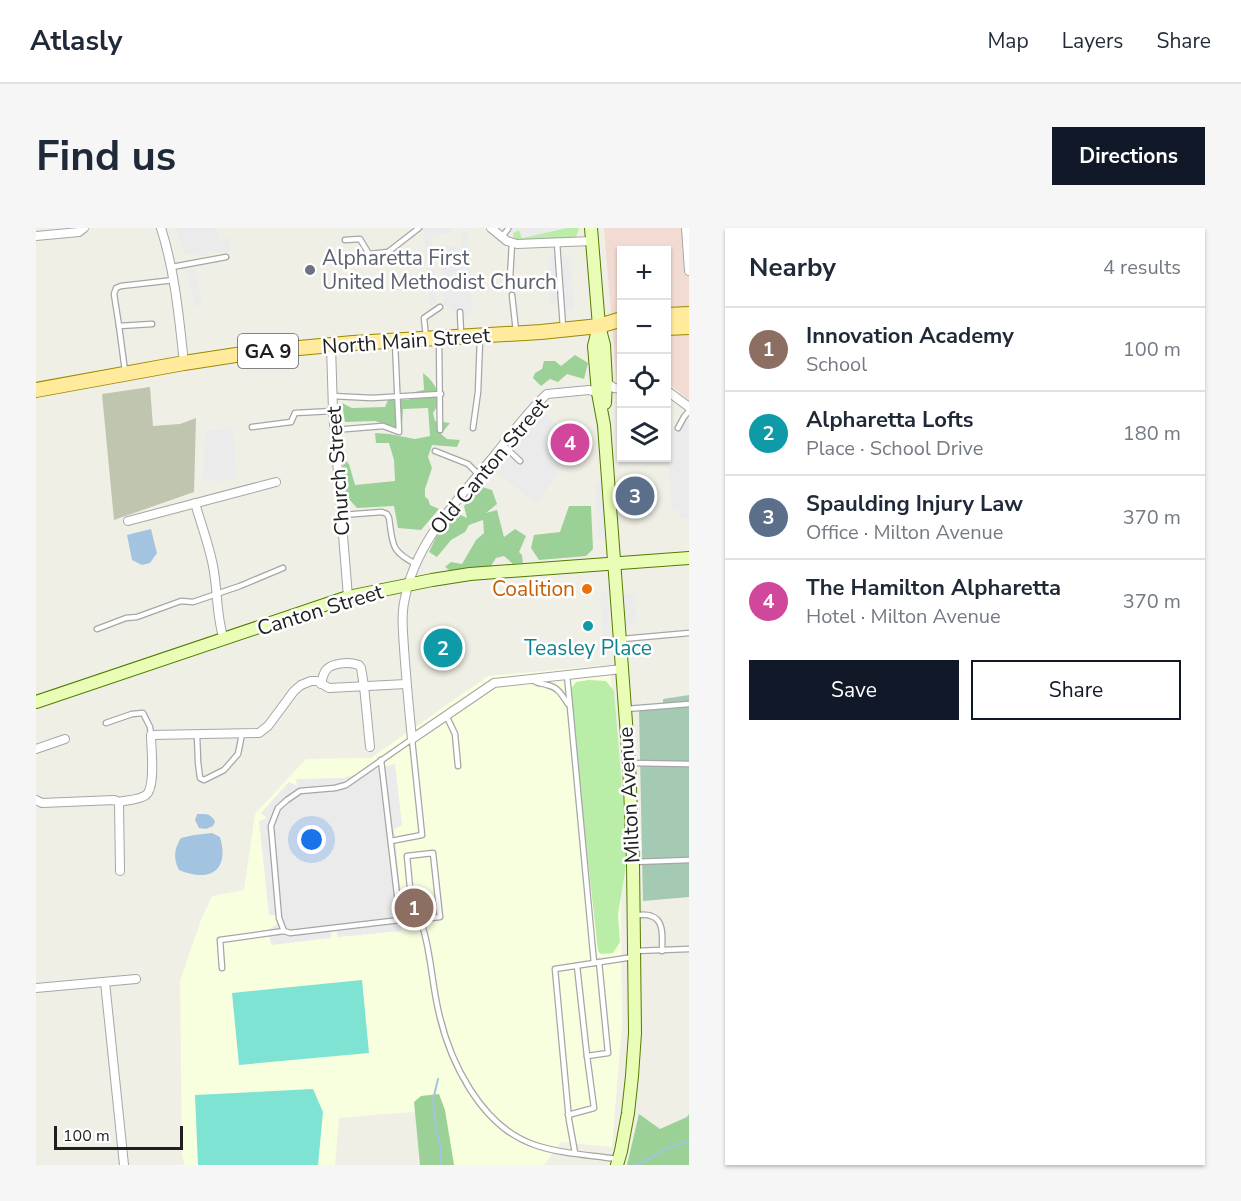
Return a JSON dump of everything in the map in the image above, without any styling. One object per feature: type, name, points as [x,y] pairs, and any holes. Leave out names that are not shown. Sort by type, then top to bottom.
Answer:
[{"type":"main road","points":[[671,315],[689,314]]},
{"type":"main road","name":"GA 9","points":[[598,326],[617,320]]},
{"type":"main road","name":"GA 9","points":[[598,326],[617,329]]},
{"type":"main road","name":"North Main Street","points":[[36,390],[256,352],[598,326]]},
{"type":"main road","points":[[671,328],[689,327]]},
{"type":"street","points":[[36,236],[79,232],[84,228]]},
{"type":"street","points":[[161,228],[174,280],[184,363]]},
{"type":"street","points":[[491,228],[512,243],[592,241]]},
{"type":"street","points":[[591,228],[598,326]]},
{"type":"street","points":[[686,228],[689,271]]},
{"type":"street","name":"Milton Avenue","points":[[598,326],[604,345],[606,382],[604,425],[629,763],[633,862],[635,1033],[628,1113],[618,1162]]},
{"type":"street","name":"Milton Avenue","points":[[598,326],[594,346],[598,393],[604,425]]},
{"type":"street","name":"Church Street","points":[[331,345],[334,430],[348,597]]},
{"type":"street","points":[[606,382],[617,388]]},
{"type":"street","name":"Old Canton Street","points":[[412,739],[406,684],[403,615],[405,596],[427,541],[529,413],[547,394],[589,390],[598,393]]},
{"type":"street","points":[[671,394],[689,409]]},
{"type":"street","points":[[129,521],[276,482]]},
{"type":"street","points":[[195,503],[214,568],[219,626],[224,640]]},
{"type":"street","name":"Canton Street","points":[[36,702],[348,597],[488,572],[689,558]]},
{"type":"street","points":[[321,684],[327,669],[333,665],[355,663],[361,668],[370,747]]},
{"type":"street","points":[[412,739],[494,682],[622,669]]},
{"type":"street","points":[[36,800],[42,803],[114,800],[119,802],[140,798],[148,794],[152,786],[151,735],[254,734],[263,731],[294,691],[311,681],[317,681],[329,688],[406,684]]},
{"type":"street","points":[[36,749],[65,739]]},
{"type":"street","points":[[119,802],[120,871]]},
{"type":"street","points":[[36,988],[135,979]]},
{"type":"street","points":[[105,982],[124,1165]]},
{"type":"lane","points":[[345,240],[360,238],[369,254],[388,252],[419,228]]},
{"type":"lane","points":[[502,237],[508,229]]},
{"type":"lane","points":[[510,278],[512,243]]},
{"type":"lane","points":[[557,243],[563,330]]},
{"type":"lane","points":[[171,267],[226,257]]},
{"type":"lane","points":[[125,374],[114,294],[116,288],[174,280]]},
{"type":"lane","points":[[512,295],[516,334]]},
{"type":"lane","points":[[440,307],[424,318],[433,339],[441,394],[440,430]]},
{"type":"lane","points":[[460,312],[461,337]]},
{"type":"lane","points":[[119,326],[152,324]]},
{"type":"lane","points":[[473,428],[478,392],[480,336]]},
{"type":"lane","points":[[334,430],[384,426],[399,432],[395,340]]},
{"type":"lane","points":[[332,396],[372,398],[441,394]]},
{"type":"lane","points":[[678,428],[689,409]]},
{"type":"lane","points":[[252,427],[291,422],[295,413],[333,411]]},
{"type":"lane","points":[[503,445],[520,461]]},
{"type":"lane","points":[[435,451],[468,464],[479,475]]},
{"type":"lane","points":[[341,515],[382,512],[387,514],[393,547],[399,554],[416,564]]},
{"type":"lane","points":[[97,628],[181,601],[193,602],[283,568]]},
{"type":"lane","points":[[620,639],[689,633]]},
{"type":"lane","points":[[567,675],[608,1053],[587,1056]]},
{"type":"lane","points":[[530,679],[558,689],[570,706]]},
{"type":"lane","points":[[624,709],[689,704]]},
{"type":"lane","points":[[106,723],[132,714],[143,713],[151,735]]},
{"type":"lane","points":[[446,715],[455,734],[458,766]]},
{"type":"lane","points":[[197,735],[200,778],[204,780],[224,770],[238,754],[242,734]]},
{"type":"lane","points":[[284,931],[279,918],[271,826],[278,808],[300,791],[345,785],[412,739],[422,835],[391,841]]},
{"type":"lane","points":[[381,760],[400,920]]},
{"type":"lane","points":[[629,763],[689,764]]},
{"type":"lane","points":[[222,968],[220,940],[284,931],[290,933],[400,920],[413,920],[440,917],[433,853],[407,856],[413,920]]},
{"type":"lane","points":[[633,862],[689,860]]},
{"type":"lane","points":[[634,915],[651,915],[657,920],[661,926],[663,951]]},
{"type":"lane","points":[[413,920],[423,928],[426,937],[446,1042],[476,1098],[495,1121],[517,1137],[535,1146],[618,1162]]},
{"type":"lane","points":[[575,1153],[568,1114],[555,969],[597,963],[634,954],[689,949]]},
{"type":"lane","points":[[568,1114],[594,1108],[577,966]]},
{"type":"shaded area","points":[[176,228],[217,228],[220,240],[223,241],[227,235],[232,247],[227,253],[208,252],[208,256],[185,254]]},
{"type":"shaded area","points":[[423,228],[453,228],[453,232],[432,236],[437,302],[430,306]]},
{"type":"shaded area","points":[[508,228],[566,228],[522,238],[519,230],[513,233]]},
{"type":"shaded area","points":[[604,228],[689,228],[689,400],[671,386],[671,246],[617,246],[617,387]]},
{"type":"shaded area","points":[[468,231],[472,312],[464,317],[443,304],[440,243],[462,249],[462,232]]},
{"type":"shaded area","points":[[547,257],[571,257],[574,310],[567,311],[550,304]]},
{"type":"shaded area","points":[[194,268],[203,304],[195,306],[186,270]]},
{"type":"shaded area","points":[[150,387],[153,426],[180,424],[196,418],[194,492],[114,520],[102,394]]},
{"type":"shaded area","points":[[543,412],[578,444],[536,504],[494,470]]},
{"type":"shaded area","points":[[683,415],[689,420],[689,518],[681,518],[679,510],[672,511],[669,462],[671,462],[671,428],[675,428]]},
{"type":"shaded area","points":[[233,428],[236,479],[203,480],[205,431]]},
{"type":"shaded area","points":[[602,477],[606,538],[598,539],[595,484]]},
{"type":"shaded area","points":[[151,529],[157,553],[150,563],[142,565],[132,560],[127,535]]},
{"type":"shaded area","points":[[607,589],[611,638],[605,644],[600,595]]},
{"type":"shaded area","points":[[635,594],[637,625],[624,627],[621,595]]},
{"type":"shaded area","points":[[610,665],[620,815],[622,1024],[612,1147],[561,1142],[544,1165],[454,1165],[444,1110],[339,1118],[335,1165],[185,1165],[182,1155],[180,981],[201,920],[212,896],[244,890],[255,814],[306,759],[371,758],[488,676]]},
{"type":"shaded area","points":[[689,695],[689,897],[643,901],[639,709],[663,706],[663,699]]},
{"type":"shaded area","points":[[395,764],[402,825],[394,829],[403,914],[401,931],[338,937],[336,930],[331,932],[331,938],[271,945],[268,930],[277,924],[276,915],[269,915],[259,821],[267,818],[261,813],[289,782],[297,786],[296,779],[343,778]]},
{"type":"shaded area","points":[[197,814],[210,816],[215,822],[213,826],[206,829],[199,828],[195,820]]},
{"type":"shaded area","points":[[212,833],[220,837],[222,849],[222,858],[215,871],[199,875],[179,870],[175,854],[181,838]]},
{"type":"shaded area","points":[[362,980],[369,1053],[239,1065],[232,993]]},
{"type":"shaded area","points":[[313,1089],[323,1112],[318,1165],[198,1165],[195,1095]]},
{"type":"green space","points":[[566,228],[579,228],[576,237],[514,240],[513,233],[519,230],[522,238]]},
{"type":"green space","points":[[575,355],[588,363],[584,379],[567,374],[558,382],[550,379],[541,386],[533,378],[535,373],[542,369],[544,361],[555,361],[561,366]]},
{"type":"green space","points":[[423,373],[437,390],[439,399],[433,413],[435,421],[450,423],[441,434],[447,439],[460,440],[457,447],[432,445],[428,457],[432,468],[425,489],[425,497],[430,505],[439,509],[421,530],[398,528],[394,506],[357,508],[346,496],[342,457],[349,464],[355,485],[395,481],[394,460],[389,443],[376,443],[375,433],[415,439],[430,436],[428,408],[403,409],[402,425],[393,427],[375,421],[345,422],[342,403],[352,408],[385,407],[388,400],[409,400],[410,393],[424,390]]},
{"type":"green space","points":[[479,486],[492,490],[497,504],[486,513],[497,510],[504,537],[515,529],[526,536],[519,552],[523,563],[513,564],[504,556],[496,558],[489,569],[472,571],[468,568],[452,572],[445,567],[451,562],[462,564],[476,540],[484,533],[483,520],[469,525],[465,532],[451,540],[437,557],[429,552],[440,529],[457,513],[467,518],[464,506]]},
{"type":"green space","points":[[569,506],[591,506],[593,549],[586,556],[539,560],[531,548],[534,535],[560,532]]},
{"type":"green space","points":[[606,681],[614,691],[625,824],[626,865],[618,915],[620,942],[613,953],[601,954],[598,951],[571,689],[576,682]]},
{"type":"green space","points":[[439,1094],[445,1110],[454,1165],[420,1165],[414,1102],[421,1096]]},
{"type":"green space","points":[[639,1114],[660,1129],[689,1114],[689,1165],[627,1165]]},
{"type":"waterway","points":[[438,1079],[433,1100],[436,1129],[441,1146],[441,1165]]},
{"type":"waterway","points":[[635,1165],[665,1149],[689,1141]]},
{"type":"place","name":"Alpharetta First United Methodist Church","points":[[310,270]]},
{"type":"place","name":"The Hamilton Alpharetta","points":[[570,443]]},
{"type":"place","name":"Spaulding Injury Law","points":[[635,496]]},
{"type":"place","name":"Coalition","points":[[587,589]]},
{"type":"place","name":"Teasley Place","points":[[588,626]]},
{"type":"place","name":"Alpharetta Lofts","points":[[443,648]]},
{"type":"place","name":"Innovation Academy","points":[[414,908]]}]
